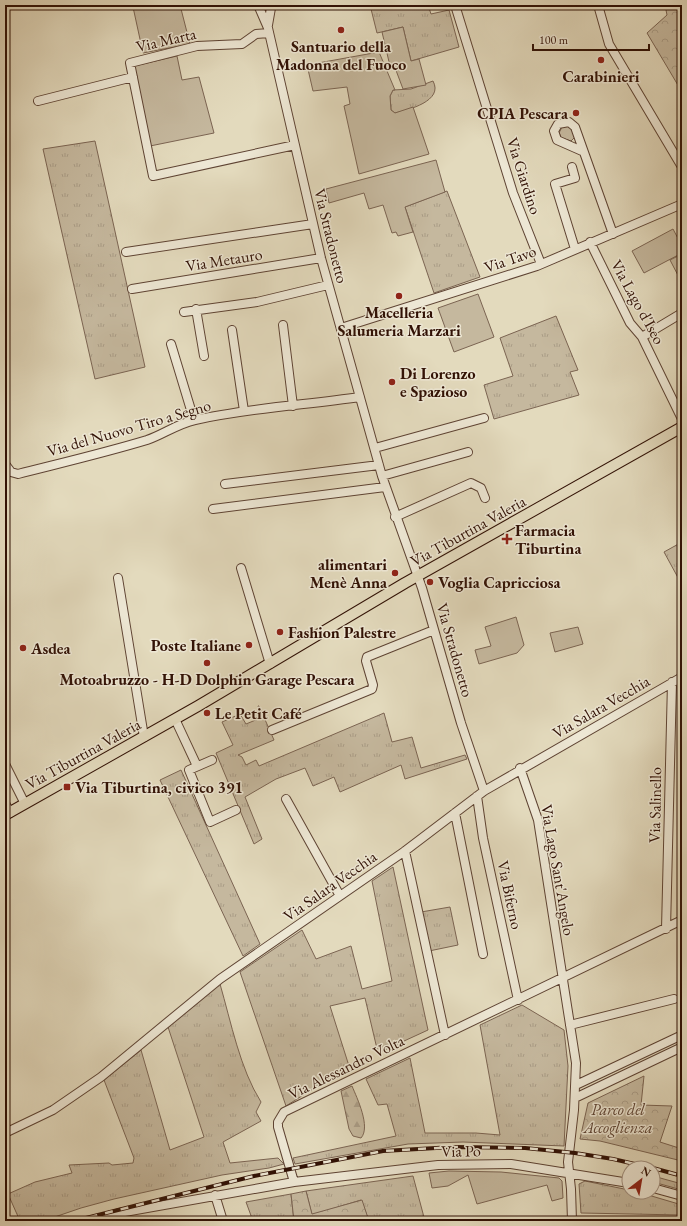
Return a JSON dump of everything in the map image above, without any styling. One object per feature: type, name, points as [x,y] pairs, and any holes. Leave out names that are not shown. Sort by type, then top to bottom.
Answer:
[{"type":"main road","name":"Via Tiburtina Valeria","points":[[7,810],[25,804],[144,737],[417,577],[682,427]]},
{"type":"street","points":[[258,5],[264,9],[273,6]]},
{"type":"street","name":"Via Stradonetto","points":[[258,5],[268,30],[328,285],[385,487],[426,600],[461,723],[484,791]]},
{"type":"street","name":"Via Giardino","points":[[455,5],[514,193],[541,264]]},
{"type":"street","points":[[598,5],[609,44],[682,167]]},
{"type":"street","name":"Via Stradonetto","points":[[268,30],[273,6]]},
{"type":"street","name":"Via Marta","points":[[38,101],[133,77],[130,63],[197,46],[242,44],[256,34],[268,30]]},
{"type":"street","points":[[133,77],[153,176],[295,145]]},
{"type":"street","points":[[582,151],[614,234]]},
{"type":"street","points":[[572,167],[575,178],[555,184],[575,249]]},
{"type":"street","name":"Via Tavo","points":[[341,328],[541,264],[682,204]]},
{"type":"street","points":[[126,252],[313,224]]},
{"type":"street","name":"Via Lago d'Iseo","points":[[590,242],[630,323],[642,337],[682,419]]},
{"type":"street","name":"Via Metauro","points":[[132,289],[321,258]]},
{"type":"street","points":[[184,312],[257,302],[328,285]]},
{"type":"street","points":[[196,310],[204,356]]},
{"type":"street","points":[[642,337],[682,313]]},
{"type":"street","points":[[283,325],[293,406]]},
{"type":"street","points":[[232,330],[244,412]]},
{"type":"street","points":[[171,344],[194,420]]},
{"type":"street","name":"Via del Nuovo Tiro a Segno","points":[[5,464],[11,472],[18,474],[114,450],[158,436],[177,425],[194,420],[360,397]]},
{"type":"street","points":[[375,448],[484,418]]},
{"type":"street","points":[[382,476],[468,452]]},
{"type":"street","points":[[225,484],[379,465]]},
{"type":"street","points":[[395,517],[471,483],[481,488],[485,498]]},
{"type":"street","points":[[213,509],[385,487]]},
{"type":"street","points":[[241,568],[270,664]]},
{"type":"street","points":[[118,578],[144,737]]},
{"type":"street","points":[[272,730],[372,689],[373,685],[366,661],[367,657],[434,630]]},
{"type":"street","name":"Via Salara Vecchia","points":[[5,1133],[53,1110],[101,1077],[220,979],[405,851],[484,791],[520,768],[616,716],[682,677]]},
{"type":"street","name":"Via Salinello","points":[[666,928],[672,682]]},
{"type":"street","points":[[175,719],[197,766]]},
{"type":"street","points":[[212,760],[188,770],[210,822],[236,810]]},
{"type":"street","points":[[5,764],[25,804]]},
{"type":"street","name":"Via Lago Sant'Angelo","points":[[520,768],[538,820],[563,977]]},
{"type":"street","name":"Via Biferno","points":[[477,796],[483,838],[518,1000]]},
{"type":"street","points":[[286,799],[340,896]]},
{"type":"street","points":[[455,813],[483,954]]},
{"type":"street","points":[[405,851],[445,1035]]},
{"type":"street","name":"Via Alessandro Volta","points":[[294,1182],[278,1127],[278,1122],[284,1112],[682,920]]},
{"type":"street","points":[[563,977],[576,1064],[575,1098],[568,1160],[572,1221]]},
{"type":"street","points":[[570,1026],[674,999]]},
{"type":"street","points":[[576,1085],[682,1035]]},
{"type":"street","points":[[575,1098],[682,1048]]},
{"type":"street","name":"Via Po","points":[[294,1182],[438,1164],[511,1164],[569,1172],[621,1182]]},
{"type":"street","points":[[93,1221],[119,1213],[294,1182]]},
{"type":"street","points":[[661,1190],[682,1196]]},
{"type":"street","points":[[215,1195],[223,1221]]},
{"type":"green space","points":[[143,5],[180,5],[190,44],[143,53],[133,7]]},
{"type":"green space","points":[[370,5],[428,5],[431,14],[449,10],[459,47],[411,61],[403,27],[377,33]]},
{"type":"green space","points":[[665,5],[682,5],[682,92],[647,33],[667,15]]},
{"type":"green space","points":[[403,27],[411,61],[419,59],[426,85],[403,89],[394,65],[390,66],[382,32]]},
{"type":"green space","points":[[379,52],[395,90],[393,90],[390,96],[391,110],[395,113],[413,107],[429,154],[359,174],[344,106],[350,104],[347,87],[313,91],[307,65]]},
{"type":"green space","points":[[177,56],[182,80],[199,77],[214,133],[150,146],[134,66]]},
{"type":"green space","points":[[433,81],[435,88],[434,94],[429,99],[416,107],[401,112],[395,113],[391,110],[390,96],[393,90],[411,89]]},
{"type":"green space","points":[[568,126],[572,128],[575,137],[571,141],[562,138],[559,133],[562,127]]},
{"type":"green space","points":[[95,141],[145,367],[95,379],[43,149]]},
{"type":"green space","points":[[436,160],[445,192],[405,207],[413,232],[398,236],[396,232],[392,233],[383,205],[369,209],[364,193],[329,203],[326,189]]},
{"type":"green space","points":[[447,191],[480,277],[434,293],[405,207]]},
{"type":"green space","points":[[673,229],[682,246],[682,253],[644,273],[632,251]]},
{"type":"green space","points":[[682,254],[682,283],[670,260]]},
{"type":"green space","points":[[478,294],[494,337],[454,352],[438,308]]},
{"type":"green space","points":[[556,316],[578,370],[570,372],[579,395],[494,419],[484,385],[513,376],[500,338]]},
{"type":"green space","points":[[682,542],[682,585],[664,552]]},
{"type":"green space","points":[[516,617],[524,645],[517,653],[479,664],[475,650],[491,646],[485,627]]},
{"type":"green space","points":[[578,627],[583,644],[555,652],[550,633]]},
{"type":"green space","points":[[258,706],[274,740],[238,755],[242,757],[246,765],[256,760],[259,766],[384,713],[392,742],[412,737],[421,768],[465,755],[467,759],[405,779],[401,765],[340,792],[334,777],[313,786],[305,768],[276,779],[245,797],[262,839],[254,844],[216,753],[233,745],[222,722],[240,714],[246,724],[263,717]]},
{"type":"green space","points":[[181,770],[260,944],[243,956],[160,780]]},
{"type":"green space","points":[[393,867],[428,1030],[378,1053],[365,998],[330,1006],[349,1066],[286,1106],[240,972],[302,930],[316,959],[351,946],[362,989],[392,981],[372,881]]},
{"type":"green space","points":[[450,907],[458,945],[429,951],[421,912]]},
{"type":"green space","points":[[220,984],[232,1029],[247,1075],[261,1102],[256,1112],[261,1121],[223,1142],[230,1163],[278,1158],[284,1164],[269,1168],[222,1175],[114,1199],[43,1221],[20,1221],[8,1194],[35,1182],[72,1173],[69,1165],[109,1163],[112,1165],[133,1163],[134,1158],[104,1080],[141,1050],[170,1150],[204,1137],[168,1027]]},
{"type":"green space","points":[[522,1005],[564,1030],[568,1066],[564,1146],[463,1142],[408,1144],[295,1164],[293,1158],[396,1136],[387,1104],[378,1105],[366,1079],[410,1058],[425,1133],[476,1133],[500,1135],[480,1025]]},
{"type":"green space","name":"Parco del Accoglienza","points":[[644,1076],[641,1105],[672,1106],[660,1142],[682,1149],[682,1161],[600,1141],[580,1139],[588,1103]]},
{"type":"green space","points":[[352,1086],[360,1105],[364,1120],[364,1133],[361,1138],[353,1136],[349,1129],[341,1091]]},
{"type":"green space","points":[[449,1171],[501,1172],[559,1178],[562,1181],[563,1198],[552,1201],[547,1185],[477,1204],[468,1175],[448,1186],[432,1188],[429,1173]]},
{"type":"green space","points":[[413,1176],[425,1221],[369,1221],[361,1200],[312,1215],[306,1191]]},
{"type":"green space","points":[[661,1178],[682,1184],[682,1190],[661,1184]]},
{"type":"green space","points":[[585,1181],[621,1188],[621,1200],[661,1200],[661,1199],[682,1205],[682,1215],[581,1213],[579,1184]]},
{"type":"green space","points":[[306,1191],[312,1214],[362,1200],[369,1221],[294,1221],[291,1194]]},
{"type":"green space","points":[[291,1194],[294,1221],[253,1221],[246,1202]]},
{"type":"railway","points":[[74,1221],[254,1176],[383,1151],[454,1147],[525,1148],[575,1153],[621,1161]]},
{"type":"railway","points":[[661,1170],[682,1176]]},
{"type":"place","name":"Santuario della Madonna del Fuoco","points":[[341,30]]},
{"type":"place","name":"Carabinieri","points":[[601,60]]},
{"type":"place","name":"CPIA Pescara","points":[[576,113]]},
{"type":"place","name":"Macelleria Salumeria Marzari","points":[[399,296]]},
{"type":"place","name":"Di Lorenzo e Spazioso","points":[[392,382]]},
{"type":"place","name":"Farmacia Tiburtina","points":[[507,539]]},
{"type":"place","name":"alimentari Menè Anna","points":[[395,573]]},
{"type":"place","name":"Voglia Capricciosa","points":[[430,582]]},
{"type":"place","name":"Fashion Palestre","points":[[280,632]]},
{"type":"place","name":"Poste Italiane","points":[[249,645]]},
{"type":"place","name":"Asdea","points":[[23,648]]},
{"type":"place","name":"Motoabruzzo - H-D Dolphin Garage Pescara","points":[[207,663]]},
{"type":"place","name":"Le Petit Café","points":[[207,713]]},
{"type":"place","name":"Via Tiburtina, civico 391","points":[[67,787]]}]
